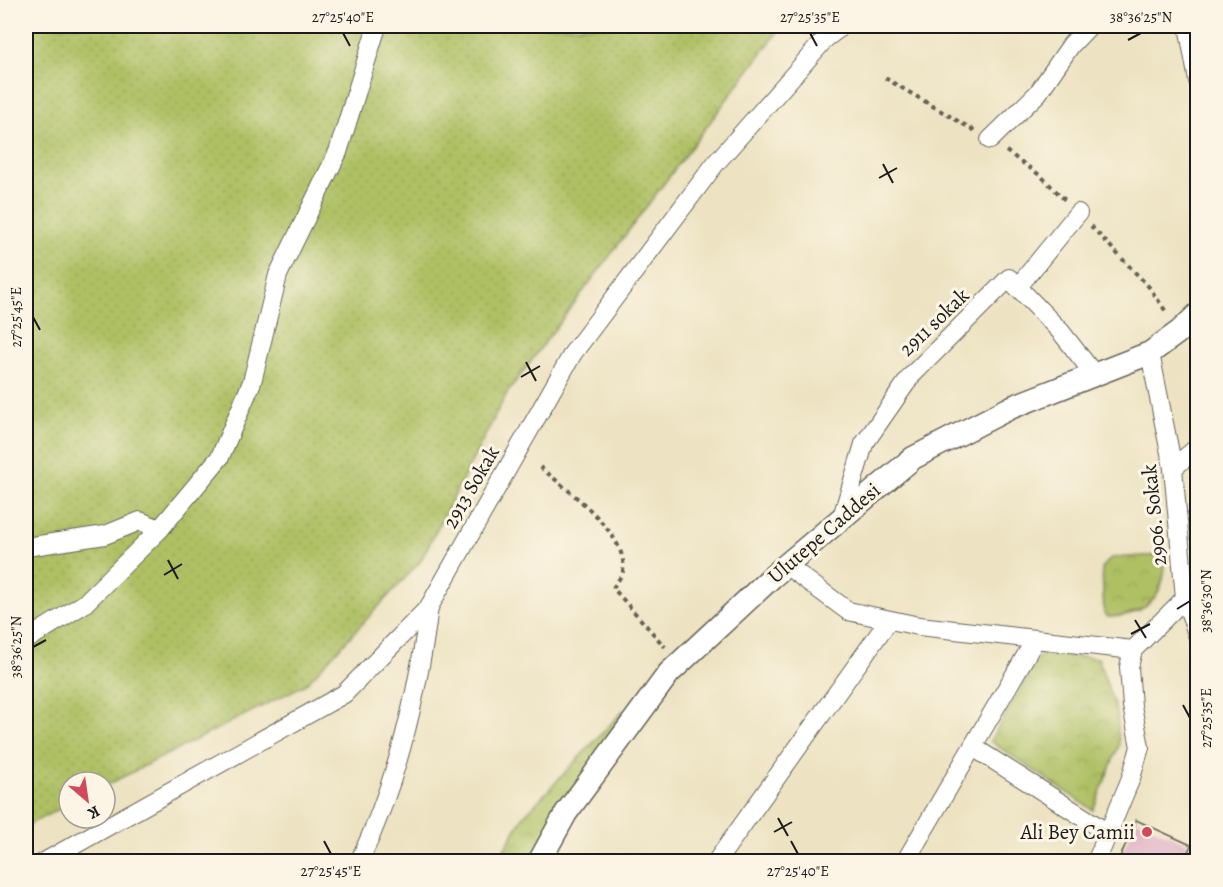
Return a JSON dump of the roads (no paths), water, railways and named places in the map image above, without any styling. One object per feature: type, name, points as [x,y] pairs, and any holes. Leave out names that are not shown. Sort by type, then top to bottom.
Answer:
[{"type":"street","points":[[26,640],[84,604],[160,529],[220,456],[252,382],[278,275],[338,152],[377,26]]},
{"type":"street","name":"2913 Sokak","points":[[44,861],[344,694],[429,607],[573,353],[715,165],[826,38],[842,26]]},
{"type":"street","points":[[990,140],[1038,93],[1071,45],[1089,26]]},
{"type":"street","points":[[1188,26],[1197,81]]},
{"type":"street","points":[[1078,213],[1017,288],[1061,332],[1094,374]]},
{"type":"street","name":"2911 sokak","points":[[843,517],[864,444],[911,376],[1009,278],[1017,288]]},
{"type":"street","name":"Ulutepe Caddesi","points":[[539,861],[566,813],[669,673],[786,565],[913,458],[1012,407],[1150,353],[1197,314]]},
{"type":"street","name":"2906. Sokak","points":[[1150,353],[1173,468],[1185,598],[1197,636]]},
{"type":"street","points":[[1173,468],[1197,447]]},
{"type":"street","points":[[26,547],[105,535],[140,521],[160,529]]},
{"type":"street","points":[[786,565],[848,611],[889,620],[1035,640],[1133,650]]},
{"type":"street","points":[[1096,861],[1140,747],[1132,706],[1129,667],[1133,650],[1185,598]]},
{"type":"street","points":[[359,861],[377,824],[400,755],[423,655],[429,607]]},
{"type":"street","points":[[716,861],[889,620]]},
{"type":"street","points":[[909,860],[1035,640]]},
{"type":"street","points":[[973,747],[1108,833]]},
{"type":"place","name":"Ali Bey Camii","points":[[1147,832]]}]
